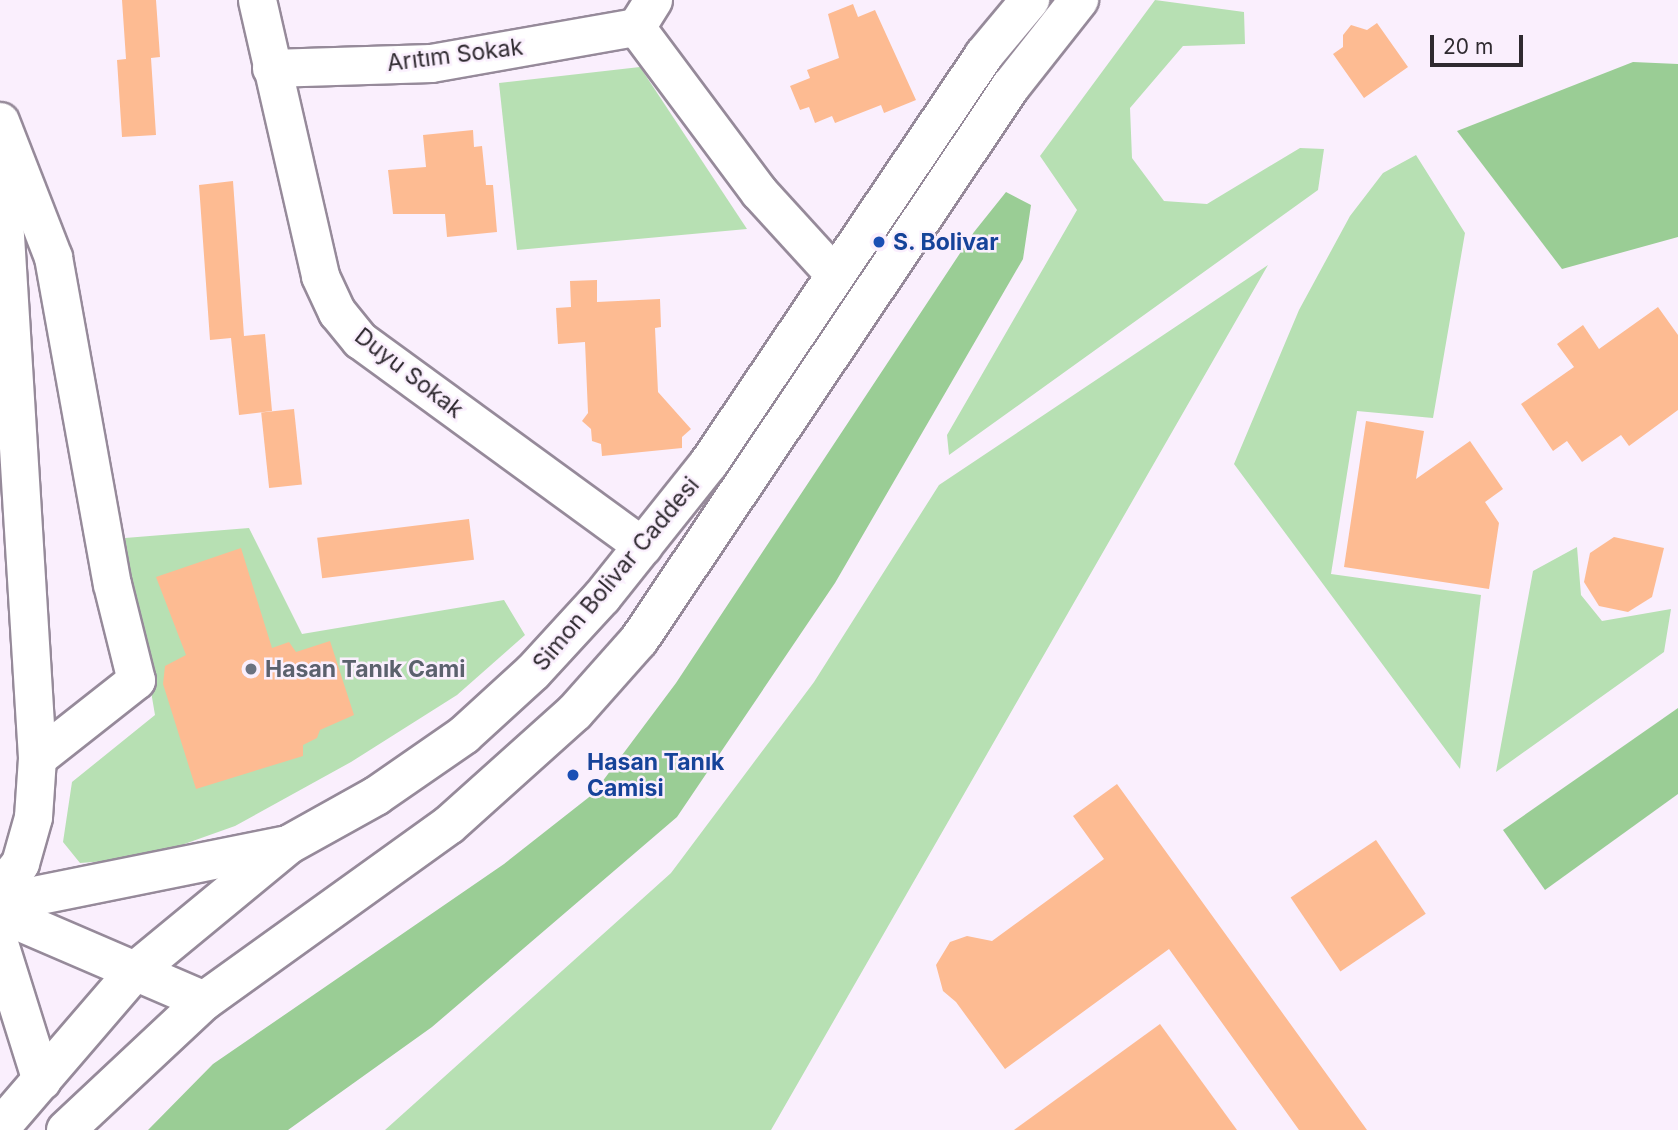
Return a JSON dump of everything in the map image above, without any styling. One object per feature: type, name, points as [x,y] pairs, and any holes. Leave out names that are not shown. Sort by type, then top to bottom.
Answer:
[{"type":"main road","name":"Simon Bolivar Caddesi","points":[[0,1128],[134,972],[288,845],[376,796],[464,735],[533,672],[643,546],[709,463],[984,55],[1030,0]]},
{"type":"main road","name":"Simon Bolivar Caddesi","points":[[66,1130],[204,1001],[503,782],[575,712],[639,640],[1011,86],[1079,0]]},
{"type":"main road","points":[[0,903],[288,845]]},
{"type":"main road","points":[[0,913],[204,1001]]},
{"type":"main road","points":[[0,947],[42,1081]]},
{"type":"street","name":"Duyu Sokak","points":[[257,0],[320,276],[337,312],[360,340],[643,546]]},
{"type":"street","name":"Arıtım Sokak","points":[[271,68],[431,63],[645,13],[759,192],[834,274]]},
{"type":"street","points":[[0,121],[53,257],[108,560],[136,680],[37,758]]},
{"type":"street","points":[[0,154],[7,374],[37,758],[33,817],[23,852],[0,888]]},
{"type":"green space","points":[[1155,0],[1244,12],[1245,44],[1183,46],[1130,108],[1132,158],[1164,201],[1207,204],[1300,148],[1324,149],[1318,190],[949,455],[947,435],[1077,210],[1040,156]]},
{"type":"green space","points":[[1633,62],[1678,64],[1678,237],[1562,269],[1457,131]]},
{"type":"green space","points":[[640,67],[747,229],[517,250],[499,83]]},
{"type":"green space","points":[[1416,155],[1465,233],[1433,418],[1357,411],[1331,574],[1481,595],[1460,769],[1234,464],[1299,310],[1350,216],[1383,173]]},
{"type":"green space","points":[[1006,192],[1031,205],[1023,259],[835,583],[677,817],[432,1027],[288,1130],[148,1130],[213,1064],[504,864],[593,794],[676,683],[974,232]]},
{"type":"green space","points":[[1268,265],[771,1130],[385,1130],[671,873],[814,682],[939,485]]},
{"type":"green space","points":[[249,528],[302,634],[504,600],[525,635],[457,695],[351,762],[235,826],[145,858],[80,863],[63,842],[72,782],[155,715],[125,538]]},
{"type":"green space","points":[[1577,547],[1581,595],[1602,621],[1671,609],[1664,652],[1496,772],[1533,571]]},
{"type":"green space","points":[[1678,708],[1678,794],[1545,890],[1503,830]]},
{"type":"building","points":[[122,0],[156,0],[160,57],[151,58],[156,135],[122,137],[117,60],[126,59]]},
{"type":"building","points":[[853,4],[858,17],[875,10],[916,100],[884,113],[881,105],[835,123],[832,116],[815,123],[809,107],[800,110],[790,86],[810,78],[807,70],[839,58],[828,14]]},
{"type":"building","points":[[1377,23],[1408,67],[1364,98],[1333,54],[1343,47],[1343,35],[1351,25],[1367,30]]},
{"type":"building","points":[[473,130],[474,147],[482,146],[486,185],[493,185],[497,232],[447,237],[445,214],[393,214],[388,170],[426,167],[423,135]]},
{"type":"building","points":[[233,181],[244,336],[265,334],[272,411],[239,415],[231,338],[210,340],[199,185]]},
{"type":"building","points":[[597,280],[597,302],[660,299],[661,327],[655,328],[658,392],[691,429],[682,437],[682,448],[602,456],[601,444],[592,441],[591,429],[582,421],[588,413],[585,342],[558,344],[556,308],[571,307],[570,281]]},
{"type":"building","points":[[1658,307],[1678,335],[1678,410],[1629,446],[1621,435],[1582,462],[1567,441],[1553,451],[1521,404],[1574,367],[1557,344],[1583,325],[1599,349]]},
{"type":"building","points":[[294,409],[302,485],[269,488],[261,412]]},
{"type":"building","points":[[1366,421],[1424,431],[1416,479],[1470,441],[1503,489],[1485,502],[1499,523],[1489,589],[1344,567]]},
{"type":"building","points":[[469,519],[474,560],[322,578],[317,538]]},
{"type":"building","points":[[1614,537],[1664,548],[1652,597],[1628,612],[1599,606],[1584,582],[1590,553]]},
{"type":"building","name":"Hasan Tanık Cami","points":[[241,548],[272,648],[289,642],[296,652],[330,641],[354,715],[320,730],[317,738],[303,745],[303,756],[196,789],[163,684],[165,666],[186,655],[156,577]]},
{"type":"building","points":[[1117,784],[1367,1130],[1299,1130],[1169,949],[1005,1069],[956,1002],[943,991],[936,965],[950,942],[967,936],[992,941],[1104,859],[1073,816]]},
{"type":"building","points":[[1376,840],[1426,914],[1340,971],[1291,898]]},
{"type":"building","points":[[1160,1024],[1237,1130],[1014,1130]]},
{"type":"place","name":"S. Bolivar","points":[[879,242]]},
{"type":"place","name":"Hasan Tanık Cami","points":[[251,669]]},
{"type":"place","name":"Hasan Tanık Camisi","points":[[573,775]]}]
